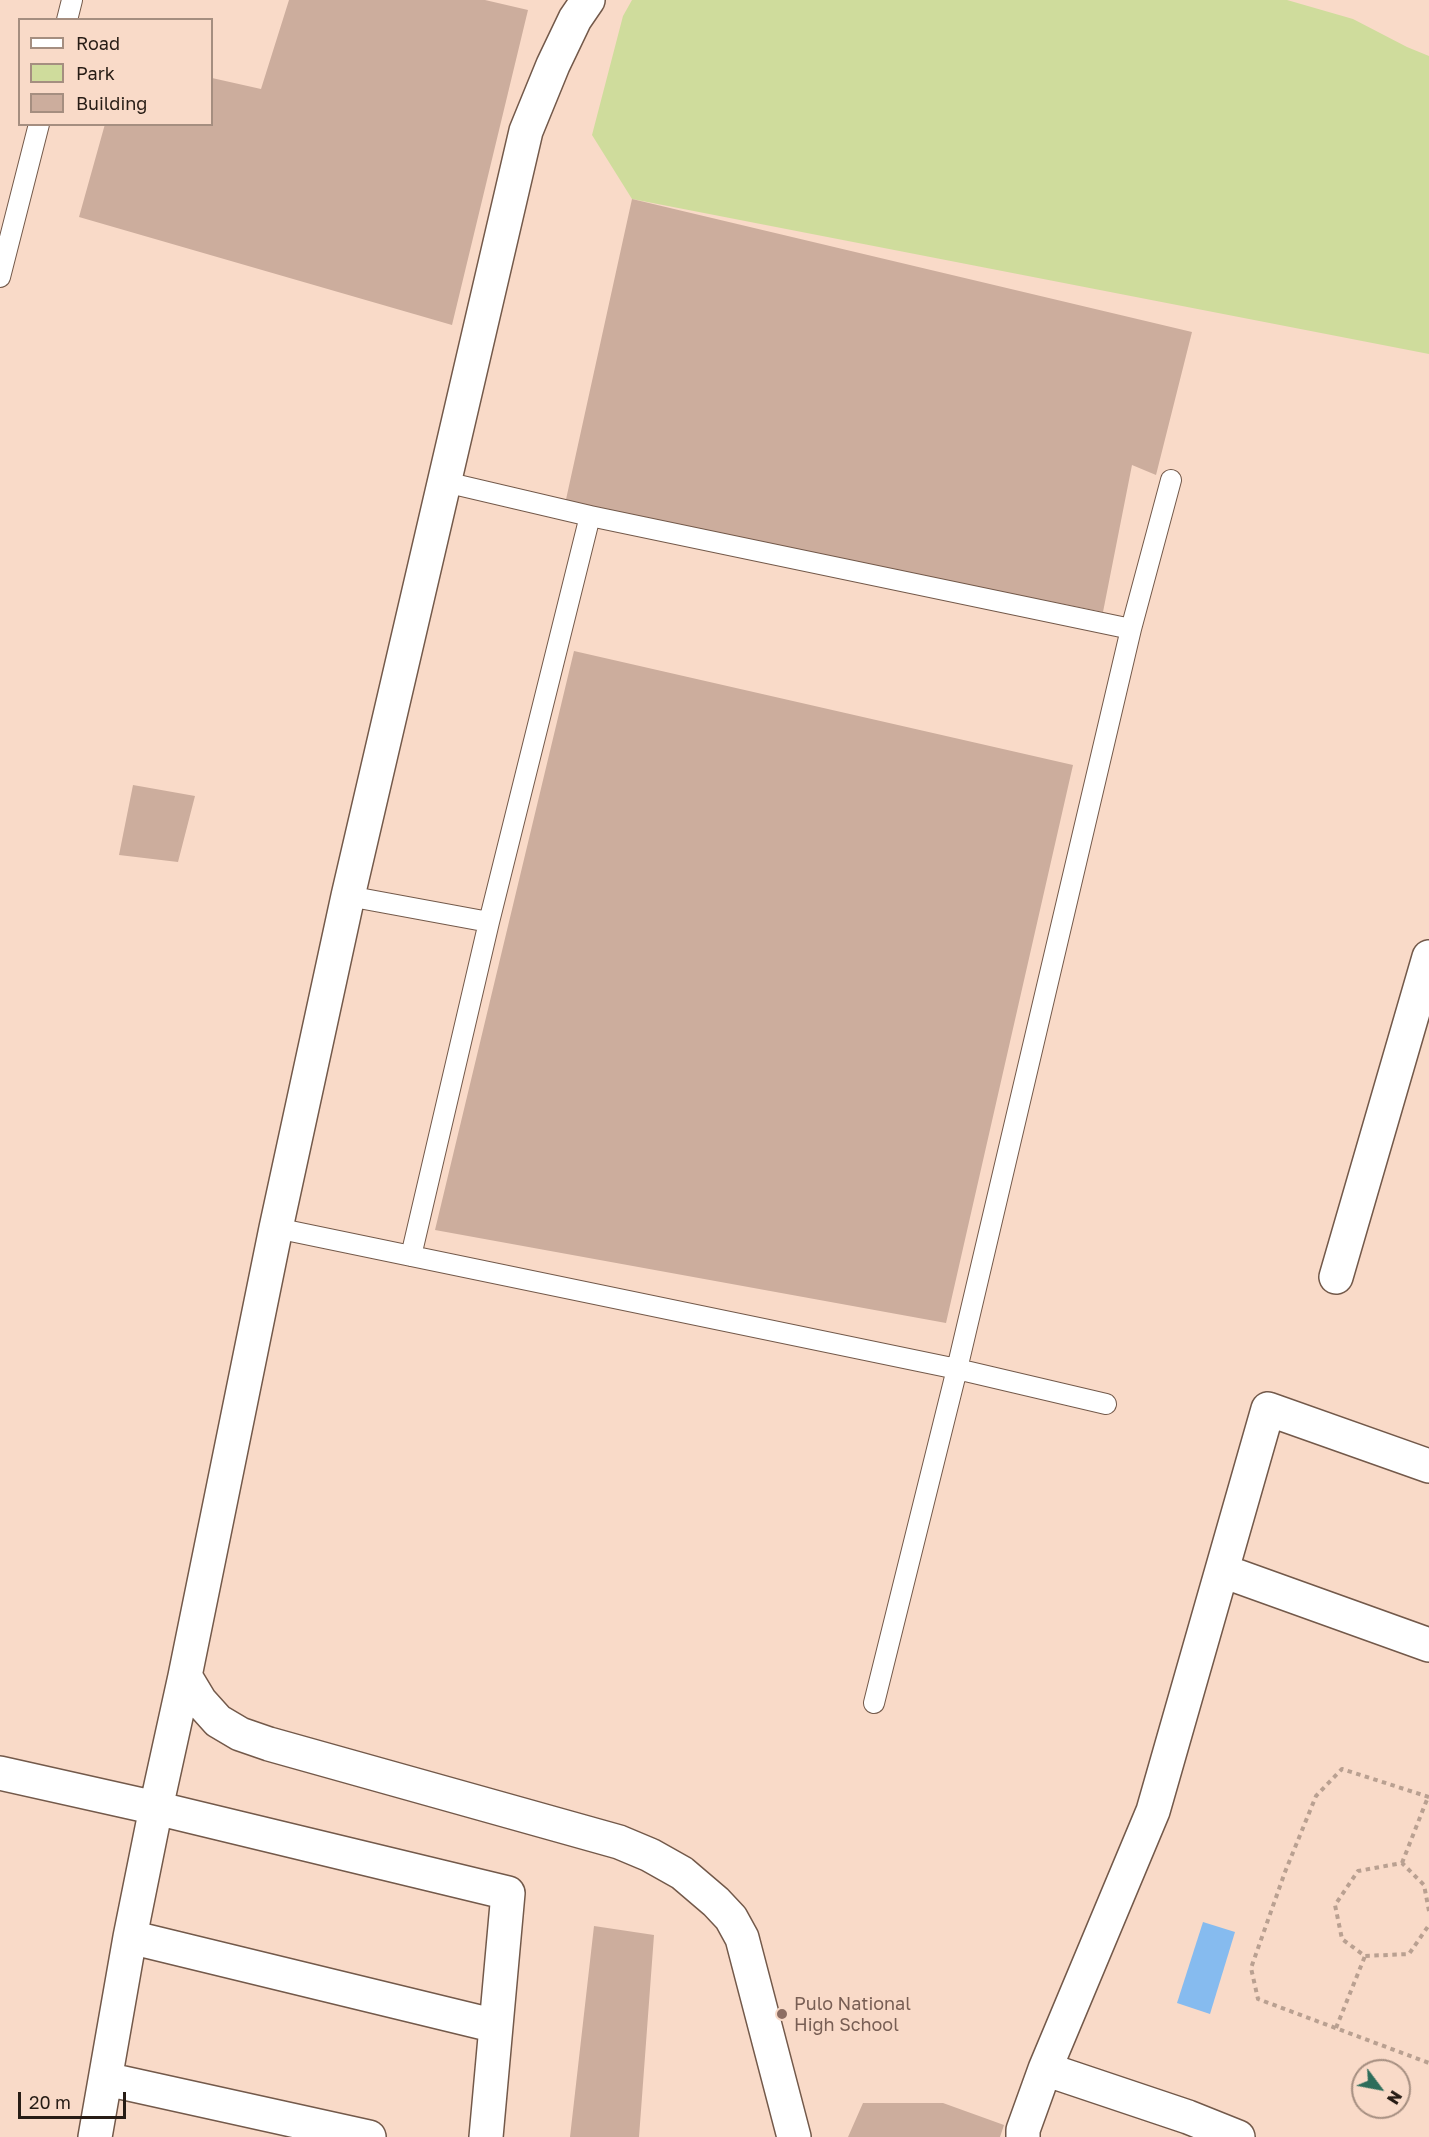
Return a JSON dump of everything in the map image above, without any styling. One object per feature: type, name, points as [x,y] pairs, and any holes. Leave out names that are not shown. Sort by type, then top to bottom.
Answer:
[{"type":"street","points":[[95,2137],[130,1936],[156,1808],[276,1228],[348,896],[526,131],[575,19],[588,0]]},
{"type":"street","points":[[1336,1277],[1429,957]]},
{"type":"street","points":[[1023,2137],[1023,2130],[1045,2069],[1153,1811],[1268,1409],[1429,1466]]},
{"type":"street","points":[[1223,1571],[1429,1645]]},
{"type":"street","points":[[185,1676],[200,1701],[218,1721],[240,1734],[291,1751],[619,1842],[650,1855],[682,1873],[731,1918],[742,1938],[794,2137]]},
{"type":"street","points":[[0,1774],[156,1808],[508,1893],[486,2137]]},
{"type":"street","points":[[130,1936],[496,2026]]},
{"type":"street","points":[[1045,2069],[1188,2127],[1238,2137]]},
{"type":"street","points":[[106,2079],[354,2136]]},
{"type":"lane","points":[[68,18],[72,0]]},
{"type":"lane","points":[[0,278],[38,126]]},
{"type":"lane","points":[[874,1703],[957,1369],[1131,629],[1171,480]]},
{"type":"lane","points":[[445,482],[590,516],[1131,629]]},
{"type":"lane","points":[[411,1256],[489,922],[590,516]]},
{"type":"lane","points":[[348,896],[489,922]]},
{"type":"lane","points":[[276,1228],[957,1369],[1106,1404]]},
{"type":"path","points":[[1402,1863],[1429,1797],[1342,1769],[1316,1796],[1285,1872],[1251,1968],[1258,1999],[1429,2063]]},
{"type":"path","points":[[1402,1863],[1424,1885],[1429,1911]]},
{"type":"path","points":[[1402,1863],[1358,1871],[1335,1905],[1342,1939],[1365,1956],[1409,1954],[1429,1925]]},
{"type":"path","points":[[1336,2028],[1365,1956]]},
{"type":"green space","points":[[632,0],[1287,0],[1353,19],[1429,56],[1429,354],[632,199],[592,135],[623,16]]},
{"type":"water","points":[[1203,1922],[1235,1932],[1210,2014],[1177,2003]]},
{"type":"building","points":[[289,0],[485,0],[528,10],[452,325],[79,217],[104,126],[213,126],[213,78],[261,89]]},
{"type":"building","points":[[632,199],[1192,332],[1156,475],[1132,465],[1103,612],[565,504]]},
{"type":"building","points":[[574,651],[1073,765],[946,1323],[435,1230]]},
{"type":"building","points":[[133,785],[195,796],[178,862],[119,855]]},
{"type":"building","points":[[594,1926],[654,1935],[639,2137],[570,2137]]},
{"type":"building","points":[[863,2103],[943,2103],[1004,2125],[1000,2137],[848,2137]]},
{"type":"place","name":"Pulo National High School","points":[[782,2014]]}]
